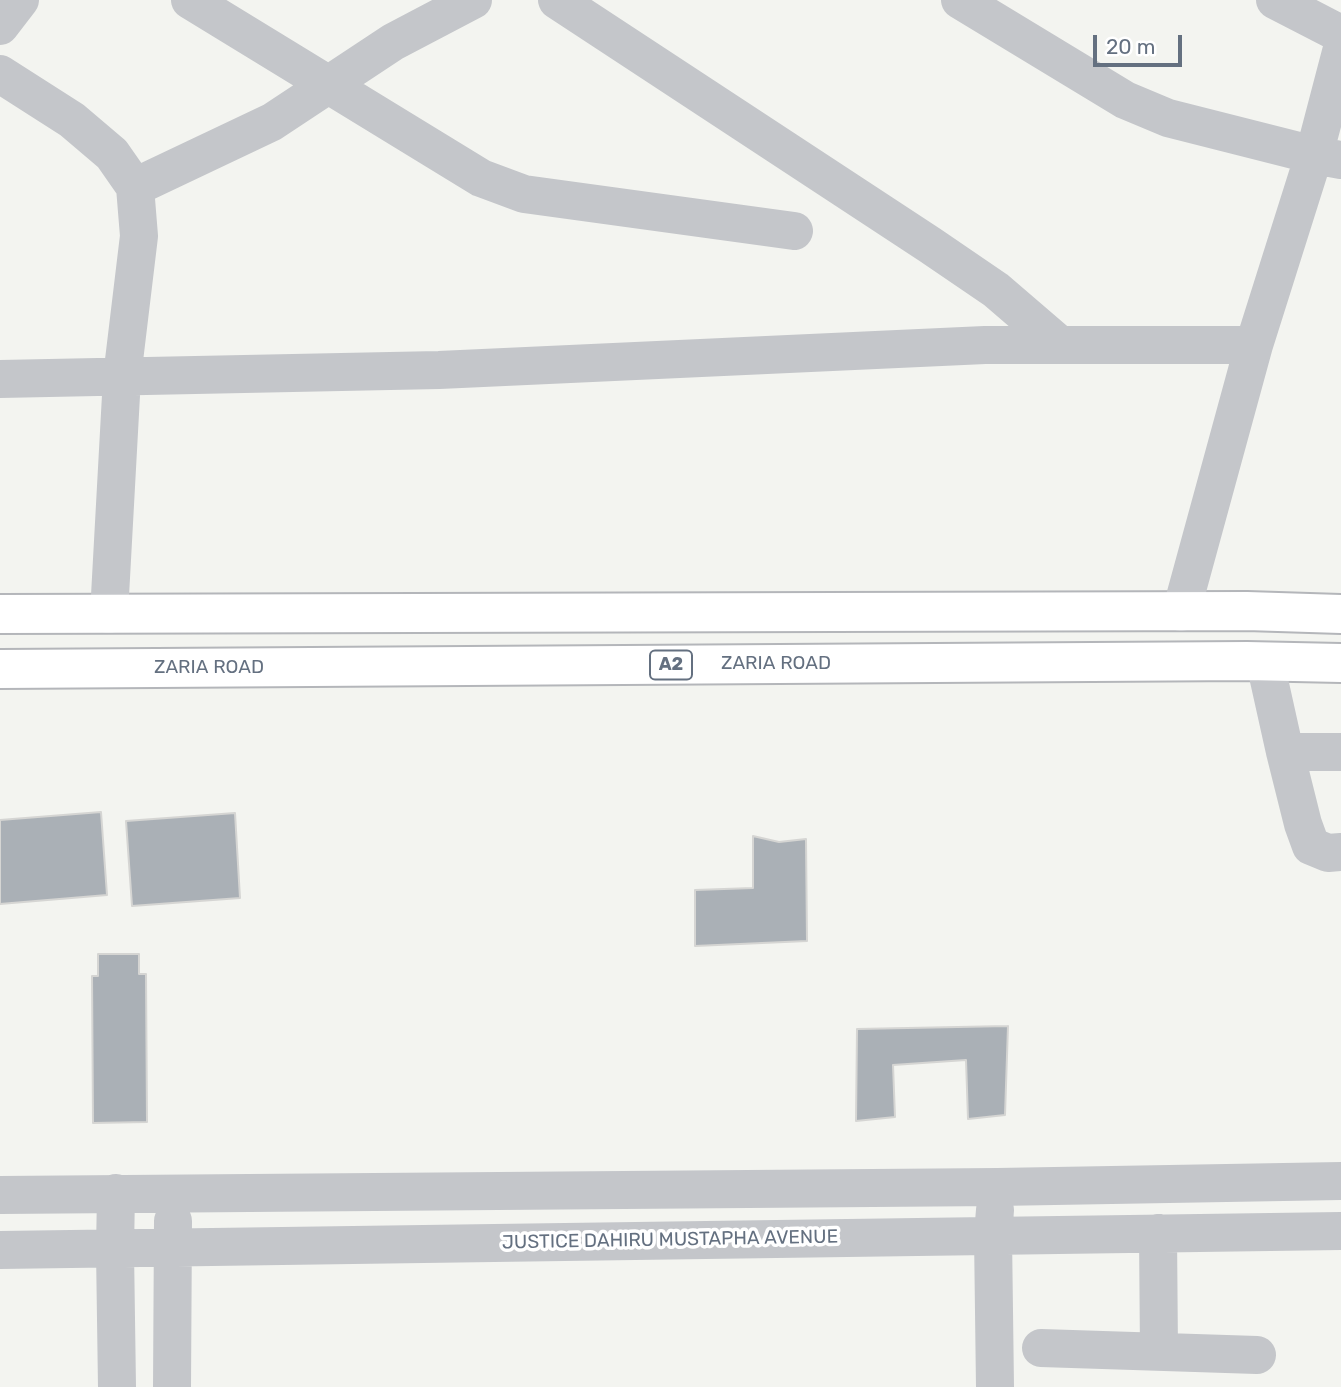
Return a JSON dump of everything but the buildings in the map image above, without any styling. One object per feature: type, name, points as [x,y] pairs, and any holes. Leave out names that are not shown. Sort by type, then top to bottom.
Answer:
[{"type":"highway","points":[[0,614],[1341,614]]},
{"type":"highway","name":"ZARIA ROAD","points":[[0,669],[1341,663]]},
{"type":"street","points":[[0,26],[20,0]]},
{"type":"street","points":[[190,0],[462,167],[524,194],[794,231]]},
{"type":"street","points":[[135,187],[272,122],[393,42],[473,0]]},
{"type":"street","points":[[557,0],[930,244],[996,290],[1060,345]]},
{"type":"street","points":[[960,0],[1125,100],[1168,118],[1328,157]]},
{"type":"street","points":[[1275,0],[1341,34]]},
{"type":"street","points":[[1181,612],[1254,345],[1328,157],[1341,52]]},
{"type":"street","points":[[0,74],[72,120],[112,154],[135,187],[139,236],[122,377],[108,614]]},
{"type":"street","points":[[0,379],[439,369],[971,345],[1254,345]]},
{"type":"street","points":[[1265,662],[1284,752],[1311,846],[1328,853],[1341,852]]},
{"type":"street","points":[[1284,752],[1341,752]]},
{"type":"street","points":[[0,1195],[997,1187],[1341,1181]]},
{"type":"street","points":[[995,1387],[993,1235],[997,1187]]},
{"type":"street","points":[[172,1387],[172,1248],[175,1192]]},
{"type":"street","points":[[116,1194],[117,1387]]},
{"type":"street","name":"JUSTICE DAHIRU MUSTAPHA AVENUE","points":[[0,1250],[1341,1231]]},
{"type":"street","points":[[1158,1233],[1159,1352]]},
{"type":"street","points":[[1041,1348],[1257,1355]]}]
